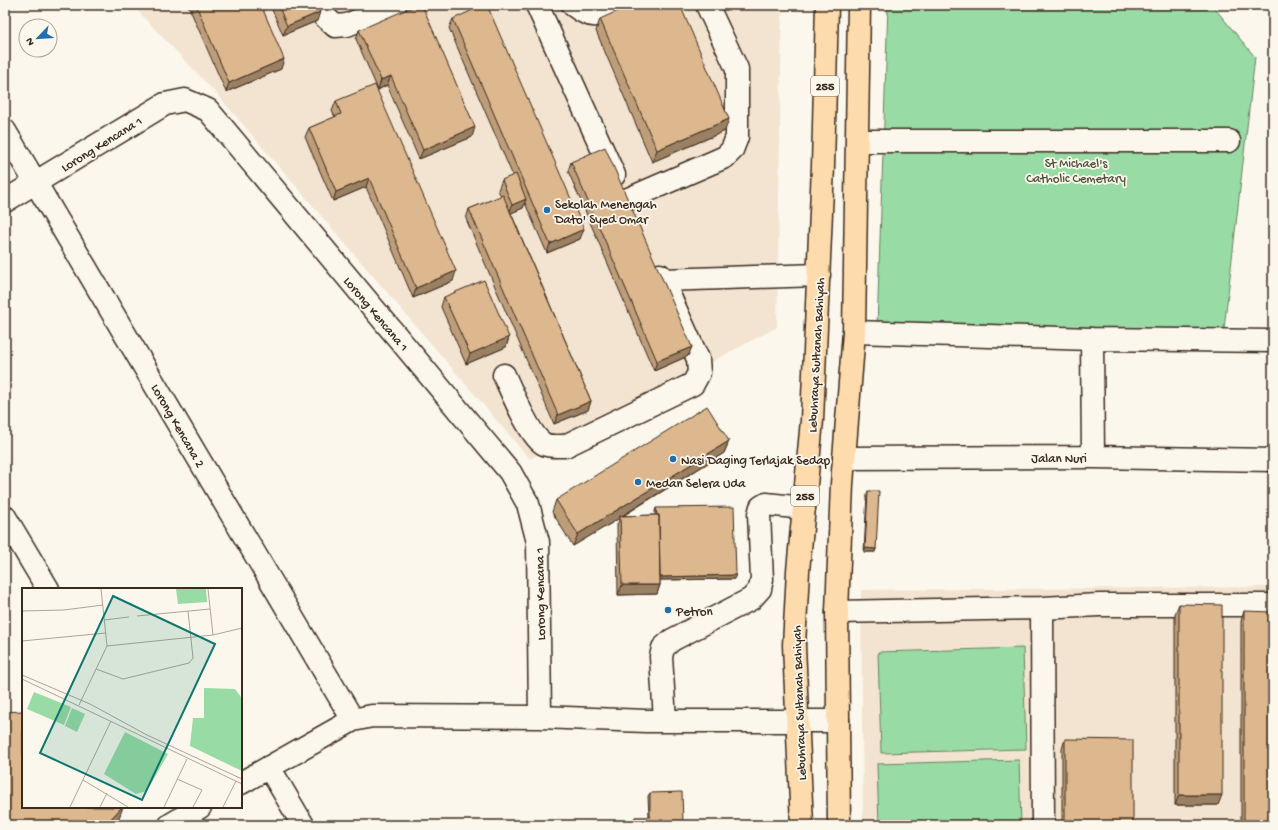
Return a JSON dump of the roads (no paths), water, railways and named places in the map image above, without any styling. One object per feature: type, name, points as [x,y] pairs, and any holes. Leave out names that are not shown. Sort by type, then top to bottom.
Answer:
[{"type":"main road","name":"Lebuhraya Sultanah Bahiyah","points":[[802,825],[794,645],[812,420],[823,166],[826,5]]},
{"type":"main road","name":"255","points":[[839,825],[837,612],[844,458],[854,332],[859,5]]},
{"type":"street","points":[[319,5],[323,15],[335,26],[347,25],[395,5]]},
{"type":"street","points":[[573,5],[588,16],[598,16],[623,5]]},
{"type":"street","points":[[626,200],[725,157],[732,150],[737,137],[737,69],[707,5]]},
{"type":"street","points":[[539,6],[635,220]]},
{"type":"street","name":"Lorong Kencana 1","points":[[5,201],[165,104],[185,100],[208,110],[510,472],[528,504],[538,542],[540,718]]},
{"type":"street","name":"Lorong Kencana 2","points":[[5,131],[353,720]]},
{"type":"street","points":[[858,141],[1229,141]]},
{"type":"street","points":[[504,375],[534,435],[543,444],[554,447],[565,446],[693,384],[699,373],[698,359],[650,254]]},
{"type":"street","points":[[663,280],[819,275]]},
{"type":"street","points":[[854,332],[1092,339],[1273,341]]},
{"type":"street","points":[[1092,339],[1093,457]]},
{"type":"street","name":"Jalan Nuri","points":[[844,458],[1093,457],[1273,460]]},
{"type":"street","points":[[665,720],[661,657],[663,648],[672,640],[751,599],[760,590],[762,579],[761,507],[766,504],[804,508]]},
{"type":"street","points":[[5,517],[47,588]]},
{"type":"street","points":[[837,612],[1042,608],[1099,605],[1273,605]]},
{"type":"street","points":[[1042,608],[1043,825]]},
{"type":"street","points":[[242,782],[353,720],[372,716],[838,721]]},
{"type":"street","points":[[269,767],[303,825]]},
{"type":"place","name":"Sekolah Menengah Dato' Syed Omar","points":[[547,210]]},
{"type":"place","name":"Nasi Daging Terlajak Sedap","points":[[673,459]]},
{"type":"place","name":"Medan Selera Uda","points":[[638,482]]},
{"type":"place","name":"Petron","points":[[668,610]]},
{"type":"park label","name":"St Michael's Catholic Cemetary","points":[[1076,170]]}]
